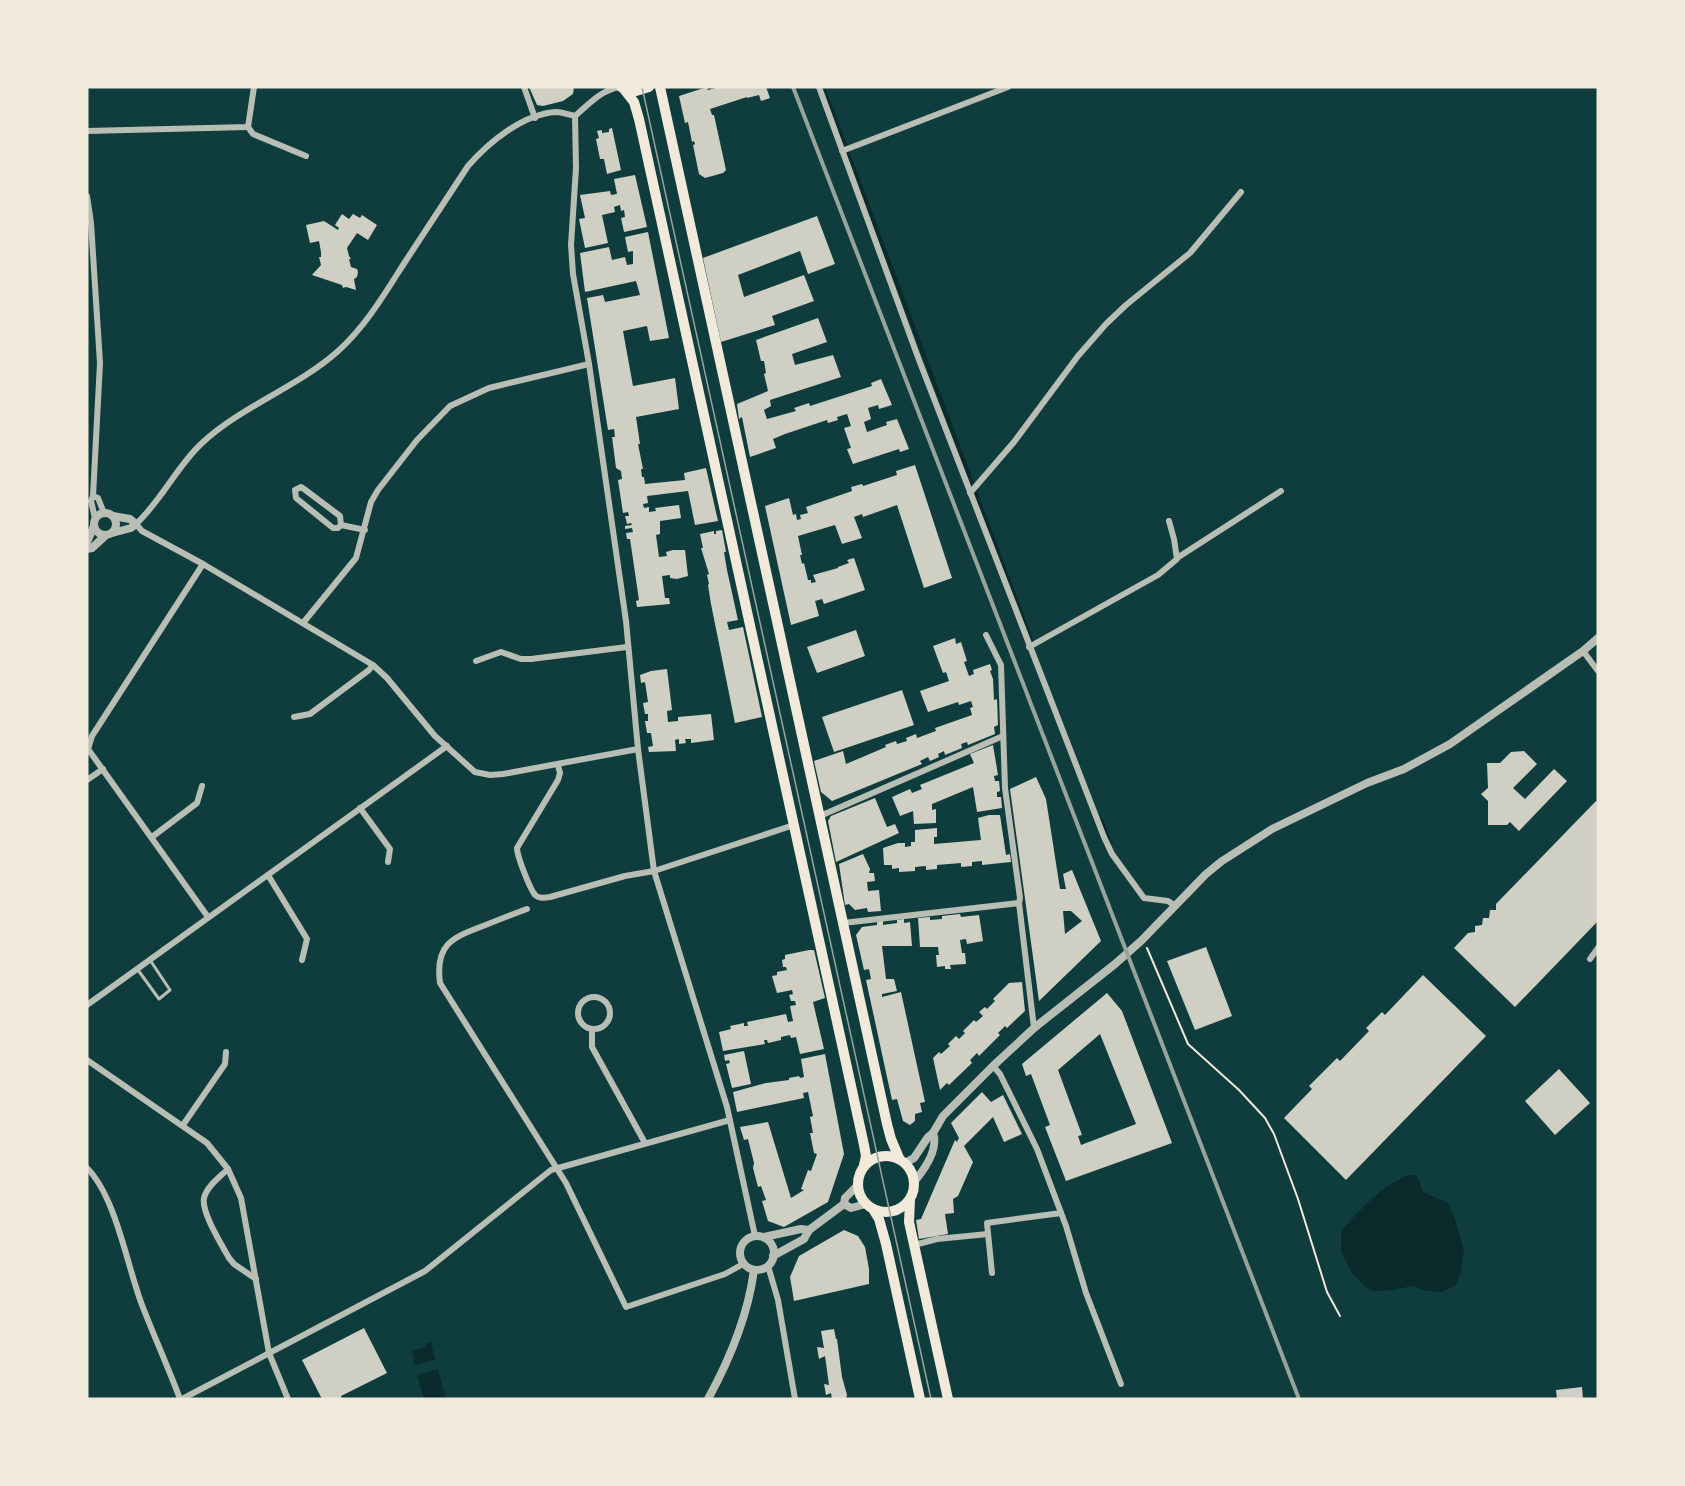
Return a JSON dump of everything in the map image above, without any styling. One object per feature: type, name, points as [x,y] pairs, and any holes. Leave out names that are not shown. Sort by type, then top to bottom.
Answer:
[{"type":"main road","points":[[622,87],[636,91],[649,87]]},
{"type":"main road","points":[[622,87],[634,102],[639,119],[864,1146],[866,1156],[858,1178],[858,1185],[862,1199],[879,1219],[885,1237],[920,1399]]},
{"type":"main road","points":[[660,87],[891,1139],[902,1160],[912,1172],[914,1182],[908,1216],[948,1399]]},
{"type":"main road","points":[[864,1166],[877,1156],[887,1155],[902,1160]]},
{"type":"main road","points":[[869,1206],[881,1212],[895,1210],[910,1200]]},
{"type":"street","points":[[254,87],[248,127],[253,135],[306,156]]},
{"type":"street","points":[[524,87],[535,118]]},
{"type":"street","points":[[600,95],[603,87]]},
{"type":"street","points":[[575,116],[600,95],[622,87]]},
{"type":"street","points":[[819,87],[1097,821],[1112,854],[1144,898],[1168,901],[1174,905]]},
{"type":"street","points":[[842,151],[1008,87]]},
{"type":"street","points":[[87,196],[91,223],[100,363],[90,501],[99,534],[109,534],[131,528],[136,524],[162,496],[201,444],[219,428],[312,371],[351,338],[378,304],[468,166],[494,140],[507,130],[535,118],[557,112],[575,116]]},
{"type":"street","points":[[575,116],[571,245],[573,274],[589,364],[625,613],[638,749],[654,871],[730,1120],[759,1237],[772,1245],[773,1256],[768,1266],[778,1300],[795,1399]]},
{"type":"street","points":[[87,131],[248,127]]},
{"type":"street","points":[[971,492],[1099,332],[1126,305],[1190,254],[1240,192]]},
{"type":"street","points":[[303,623],[356,558],[371,502],[378,490],[417,440],[450,406],[489,388],[589,364]]},
{"type":"street","points":[[341,525],[340,516],[301,487],[296,490],[296,498],[333,528],[341,525],[365,530]]},
{"type":"street","points":[[1029,646],[1158,575],[1177,558],[1281,491]]},
{"type":"street","points":[[90,496],[98,498],[109,514],[116,527],[92,548],[87,549],[94,522],[109,514],[130,519],[142,531],[203,564],[373,665],[387,678],[435,736],[475,772],[503,774],[638,749]]},
{"type":"street","points":[[1169,521],[1177,558]]},
{"type":"street","points":[[203,564],[92,736],[88,750],[208,917]]},
{"type":"street","points":[[986,635],[1001,665],[1005,788],[1034,1028]]},
{"type":"street","points":[[902,1160],[914,1158],[943,1116],[993,1066],[1034,1028],[1141,941],[1206,874],[1249,843],[1282,824],[1367,783],[1404,769],[1450,744],[1583,651],[1598,638]]},
{"type":"street","points":[[476,661],[501,652],[521,659],[531,659],[627,647]]},
{"type":"street","points":[[1583,651],[1598,670]]},
{"type":"street","points":[[294,717],[310,714],[373,665]]},
{"type":"street","points":[[820,816],[1003,736]]},
{"type":"street","points":[[87,1005],[447,746]]},
{"type":"street","points":[[558,765],[560,773],[558,780],[517,848],[536,896],[550,897],[625,876],[654,871],[794,825]]},
{"type":"street","points":[[87,780],[103,769]]},
{"type":"street","points":[[152,837],[197,802],[202,786]]},
{"type":"street","points":[[360,808],[390,849],[388,862]]},
{"type":"street","points":[[268,875],[307,939],[302,960]]},
{"type":"street","points":[[843,922],[1019,903]]},
{"type":"street","points":[[528,909],[451,940],[441,953],[438,969],[440,983],[566,1183],[626,1307],[725,1274],[743,1264]]},
{"type":"street","points":[[1590,959],[1598,948]]},
{"type":"street","points":[[599,997],[607,1003],[609,1019],[603,1027],[592,1029],[583,1025],[578,1010],[584,1000],[599,997]]},
{"type":"street","points":[[592,1029],[592,1047],[645,1143]]},
{"type":"street","points":[[183,1125],[225,1064],[226,1052]]},
{"type":"street","points":[[87,1060],[207,1143],[228,1169],[241,1198],[269,1353],[288,1399]]},
{"type":"street","points":[[993,1066],[1000,1074],[1037,1149],[1061,1213],[1086,1293],[1121,1384]]},
{"type":"street","points":[[87,1168],[111,1207],[141,1304],[181,1399],[425,1271],[556,1167],[730,1120]]},
{"type":"street","points":[[914,1182],[930,1158],[935,1139],[933,1133]]},
{"type":"street","points":[[228,1169],[205,1194],[205,1210],[229,1258],[256,1279]]},
{"type":"street","points":[[773,1256],[804,1239],[809,1230],[844,1204],[845,1198],[858,1185]]},
{"type":"street","points":[[844,1204],[851,1208],[869,1206]]},
{"type":"street","points":[[992,1273],[987,1223],[1061,1213]]},
{"type":"street","points":[[768,1266],[754,1270],[743,1264],[740,1254],[745,1240],[801,1229],[809,1230]]},
{"type":"street","points":[[914,1245],[937,1239],[988,1234]]},
{"type":"street","points":[[713,1397],[736,1339],[750,1294],[754,1270]]},
{"type":"lane","points":[[137,968],[159,999],[170,990],[150,960]]},
{"type":"path","points":[[1141,941],[1151,955],[1188,1044],[1239,1090],[1265,1118],[1274,1134],[1298,1199],[1327,1292],[1340,1316]]},
{"type":"water","points":[[1408,1175],[1417,1175],[1423,1192],[1448,1203],[1454,1216],[1464,1250],[1461,1271],[1456,1285],[1443,1292],[1428,1291],[1412,1286],[1372,1291],[1351,1272],[1341,1252],[1341,1231],[1380,1192]]},
{"type":"water","points":[[431,1342],[435,1360],[415,1365],[412,1351],[426,1347],[425,1344]]},
{"type":"water","points":[[438,1369],[446,1399],[424,1399],[417,1375]]},
{"type":"building","points":[[529,87],[574,87],[573,94],[563,101],[543,106],[537,105]]},
{"type":"building","points":[[707,87],[708,90],[719,87],[766,87],[770,98],[761,101],[759,95],[747,97],[710,109],[714,115],[726,170],[705,178],[699,174],[693,145],[695,144],[694,141],[692,142],[688,122],[685,123],[679,96]]},
{"type":"building","points":[[612,128],[621,170],[607,174],[604,159],[600,159],[596,139],[599,138],[597,131],[609,132]]},
{"type":"building","points":[[635,175],[647,227],[624,232],[621,218],[625,217],[624,210],[621,211],[620,205],[614,207],[615,212],[602,215],[608,243],[585,248],[579,219],[585,218],[580,195],[610,191],[611,195],[617,194],[614,179]]},
{"type":"building","points":[[342,214],[349,219],[353,214],[360,218],[362,215],[377,225],[368,240],[357,233],[347,248],[351,267],[357,269],[358,272],[354,279],[356,290],[343,288],[342,285],[312,275],[321,265],[319,257],[321,257],[321,252],[319,241],[310,243],[306,225],[324,221],[338,230],[339,228],[335,225]]},
{"type":"building","points":[[817,216],[835,264],[808,274],[800,251],[738,275],[744,297],[804,275],[814,301],[772,316],[775,325],[721,342],[703,258]]},
{"type":"building","points":[[648,232],[669,338],[650,341],[647,326],[623,331],[633,386],[675,378],[679,409],[636,417],[642,477],[644,477],[645,484],[685,480],[684,473],[706,468],[718,521],[695,525],[688,491],[647,496],[648,503],[643,504],[644,508],[649,507],[649,512],[656,511],[655,508],[679,505],[681,518],[660,521],[660,534],[656,535],[659,557],[667,556],[666,552],[673,550],[685,550],[688,576],[677,579],[670,578],[670,575],[662,576],[665,598],[669,598],[670,604],[637,607],[636,601],[639,600],[630,539],[627,539],[626,533],[633,532],[632,528],[625,529],[625,526],[632,525],[627,524],[625,516],[629,516],[628,512],[623,513],[618,480],[622,479],[621,471],[616,468],[612,437],[615,437],[614,429],[608,430],[587,298],[603,295],[605,302],[640,295],[636,281],[585,292],[580,253],[609,247],[612,260],[625,257],[627,265],[633,264],[633,251],[628,252],[625,237]]},
{"type":"building","points":[[818,318],[827,342],[792,354],[795,365],[833,355],[841,377],[770,400],[771,406],[764,410],[767,419],[796,411],[794,408],[809,403],[810,406],[872,386],[871,383],[881,379],[892,405],[879,409],[878,405],[868,408],[871,419],[864,422],[867,432],[897,419],[909,449],[900,452],[899,449],[853,464],[847,449],[851,448],[844,428],[851,426],[847,414],[837,417],[838,420],[828,423],[827,420],[773,439],[776,448],[750,457],[737,404],[768,391],[764,361],[761,361],[756,340]]},
{"type":"building","points":[[915,465],[952,578],[924,588],[897,505],[863,517],[862,514],[854,517],[862,538],[842,544],[835,525],[798,536],[802,564],[804,563],[808,580],[811,580],[811,583],[816,582],[813,575],[838,568],[849,563],[847,560],[854,558],[865,590],[824,604],[822,599],[815,601],[819,616],[791,625],[765,506],[789,498],[793,515],[796,514],[797,520],[801,519],[800,515],[808,513],[806,507],[852,491],[851,487],[862,484],[863,486],[897,475],[896,471]]},
{"type":"building","points":[[722,530],[727,570],[738,620],[727,622],[729,630],[743,627],[762,717],[735,723],[711,604],[707,575],[709,574],[701,548],[703,548],[700,534],[714,531],[716,534],[716,531]]},
{"type":"building","points":[[856,630],[865,656],[817,673],[807,647]]},
{"type":"building","points":[[955,638],[956,644],[961,642],[969,676],[974,674],[973,670],[990,664],[994,700],[997,699],[998,725],[994,727],[995,734],[968,745],[967,742],[961,744],[962,748],[945,755],[944,751],[938,754],[939,757],[930,761],[928,757],[920,761],[922,764],[832,801],[821,792],[814,761],[843,751],[846,764],[886,747],[885,745],[896,741],[897,744],[907,741],[906,738],[916,734],[917,738],[936,731],[935,728],[972,715],[971,701],[959,705],[958,702],[928,712],[920,691],[949,681],[946,672],[943,673],[933,646]]},
{"type":"building","points":[[667,669],[672,710],[667,711],[668,722],[678,721],[678,717],[711,714],[714,740],[691,743],[691,739],[685,739],[686,743],[679,744],[679,739],[675,740],[676,751],[649,752],[648,747],[653,746],[651,733],[647,733],[645,721],[648,721],[648,714],[645,714],[643,703],[648,702],[645,682],[641,683],[640,675]]},
{"type":"building","points":[[902,690],[914,725],[834,752],[822,717]]},
{"type":"building","points":[[993,745],[998,775],[994,776],[995,781],[999,781],[1000,791],[997,792],[997,797],[1001,797],[1002,808],[977,812],[973,787],[932,804],[932,810],[936,809],[936,823],[914,824],[913,811],[900,816],[892,797],[910,789],[912,793],[922,789],[920,785],[974,763],[970,754]]},
{"type":"building","points":[[1524,751],[1537,764],[1513,788],[1525,799],[1554,769],[1567,781],[1519,831],[1510,822],[1507,825],[1488,825],[1488,801],[1481,794],[1488,788],[1487,763],[1500,763],[1511,752]]},
{"type":"building","points":[[1036,777],[1046,799],[1060,889],[1066,889],[1063,874],[1072,870],[1101,941],[1039,1001],[1010,789]],"holes":[[[1063,911],[1071,911],[1082,921],[1065,934]]]},
{"type":"building","points":[[875,798],[887,827],[895,824],[899,833],[836,862],[828,821],[831,816]]},
{"type":"building","points":[[1596,801],[1598,803],[1598,921],[1515,1007],[1454,948],[1468,933],[1475,932],[1475,926],[1482,925],[1483,918],[1489,918],[1490,910],[1496,910],[1496,904]]},
{"type":"building","points":[[1000,815],[1006,855],[1010,854],[1011,862],[982,865],[982,861],[972,862],[972,866],[961,867],[961,863],[937,865],[937,869],[926,870],[926,866],[915,867],[915,871],[899,872],[899,868],[892,869],[892,865],[884,865],[883,848],[898,843],[905,843],[905,847],[911,846],[911,842],[915,842],[915,830],[937,828],[934,844],[981,840],[978,818]]},
{"type":"building","points":[[863,854],[870,869],[869,873],[874,873],[875,881],[867,882],[868,891],[879,890],[881,911],[868,912],[867,908],[855,910],[849,904],[845,905],[839,864]]},
{"type":"building","points":[[960,914],[961,917],[979,915],[983,941],[967,944],[966,939],[960,940],[966,964],[950,965],[951,969],[945,969],[945,966],[937,967],[938,947],[920,947],[918,918],[942,919],[942,916]]},
{"type":"building","points":[[904,919],[904,923],[910,922],[912,946],[882,946],[886,979],[894,979],[897,991],[882,994],[882,997],[901,992],[925,1102],[920,1103],[922,1112],[915,1114],[915,1121],[910,1125],[903,1121],[897,1099],[892,1100],[866,980],[871,979],[869,969],[864,970],[856,935],[862,927],[877,925],[877,921],[883,921],[883,925],[897,923],[897,920]]},
{"type":"building","points":[[1206,947],[1232,1016],[1195,1030],[1167,961]]},
{"type":"building","points":[[814,950],[825,998],[813,1002],[824,1049],[800,1054],[796,1037],[791,1038],[790,1035],[768,1043],[764,1040],[765,1044],[723,1051],[719,1032],[731,1029],[730,1026],[744,1023],[744,1026],[748,1026],[747,1022],[786,1014],[788,1022],[793,1021],[790,1006],[796,1005],[795,1001],[791,1001],[789,995],[793,994],[792,990],[777,993],[772,976],[777,975],[777,972],[787,970],[783,967],[782,960],[785,959],[785,955]]},
{"type":"building","points":[[1423,975],[1486,1036],[1346,1180],[1284,1118],[1312,1089],[1309,1086],[1337,1058],[1340,1061],[1369,1031],[1366,1028],[1382,1012],[1385,1015]]},
{"type":"building","points":[[1022,982],[1025,1011],[1007,1028],[1005,1026],[998,1033],[1000,1035],[979,1056],[977,1053],[970,1060],[972,1063],[949,1085],[947,1083],[940,1090],[933,1058],[950,1046],[948,1044],[956,1036],[959,1039],[965,1033],[963,1031],[974,1020],[976,1022],[983,1016],[979,1012],[985,1007],[987,1009],[995,1001],[993,999],[1009,983]]},
{"type":"building","points":[[1107,993],[1122,1011],[1172,1143],[1066,1181],[1045,1127],[1050,1125],[1031,1074],[1026,1076],[1022,1064]],"holes":[[[1100,1034],[1136,1124],[1081,1145],[1078,1136],[1082,1135],[1058,1070]]]},
{"type":"building","points":[[744,1051],[751,1084],[732,1088],[726,1064],[730,1063],[729,1060],[725,1061],[724,1055]]},
{"type":"building","points":[[825,1054],[844,1154],[828,1202],[784,1227],[768,1221],[762,1201],[766,1200],[761,1186],[758,1187],[748,1139],[744,1140],[740,1127],[768,1122],[791,1198],[804,1190],[801,1189],[817,1154],[814,1153],[810,1133],[813,1133],[810,1117],[813,1116],[808,1092],[803,1093],[804,1098],[737,1112],[733,1092],[766,1083],[789,1080],[789,1078],[804,1077],[801,1059]]},
{"type":"building","points":[[1559,1069],[1590,1103],[1555,1135],[1525,1101]]},
{"type":"building","points":[[982,1092],[991,1102],[1003,1095],[1022,1134],[1004,1142],[993,1117],[964,1146],[973,1162],[958,1196],[953,1199],[954,1213],[945,1214],[948,1234],[919,1239],[916,1220],[921,1219],[955,1140],[957,1142],[959,1138],[951,1123]]},
{"type":"building","points":[[844,1230],[858,1236],[865,1247],[869,1284],[794,1301],[790,1277],[799,1256]]},
{"type":"building","points":[[364,1328],[387,1373],[341,1396],[342,1399],[322,1399],[302,1360]]},
{"type":"building","points":[[834,1329],[846,1399],[832,1399],[831,1393],[826,1395],[824,1384],[829,1385],[825,1356],[819,1359],[817,1347],[824,1348],[821,1331]]},
{"type":"building","points":[[1582,1387],[1583,1399],[1557,1399],[1556,1390]]},
{"type":"waterway","points":[[823,87],[1033,645]]},
{"type":"waterway","points":[[1101,820],[1110,844]]},
{"type":"tram line","points":[[642,87],[931,1399]]},
{"type":"railway","points":[[793,87],[1299,1399]]}]
